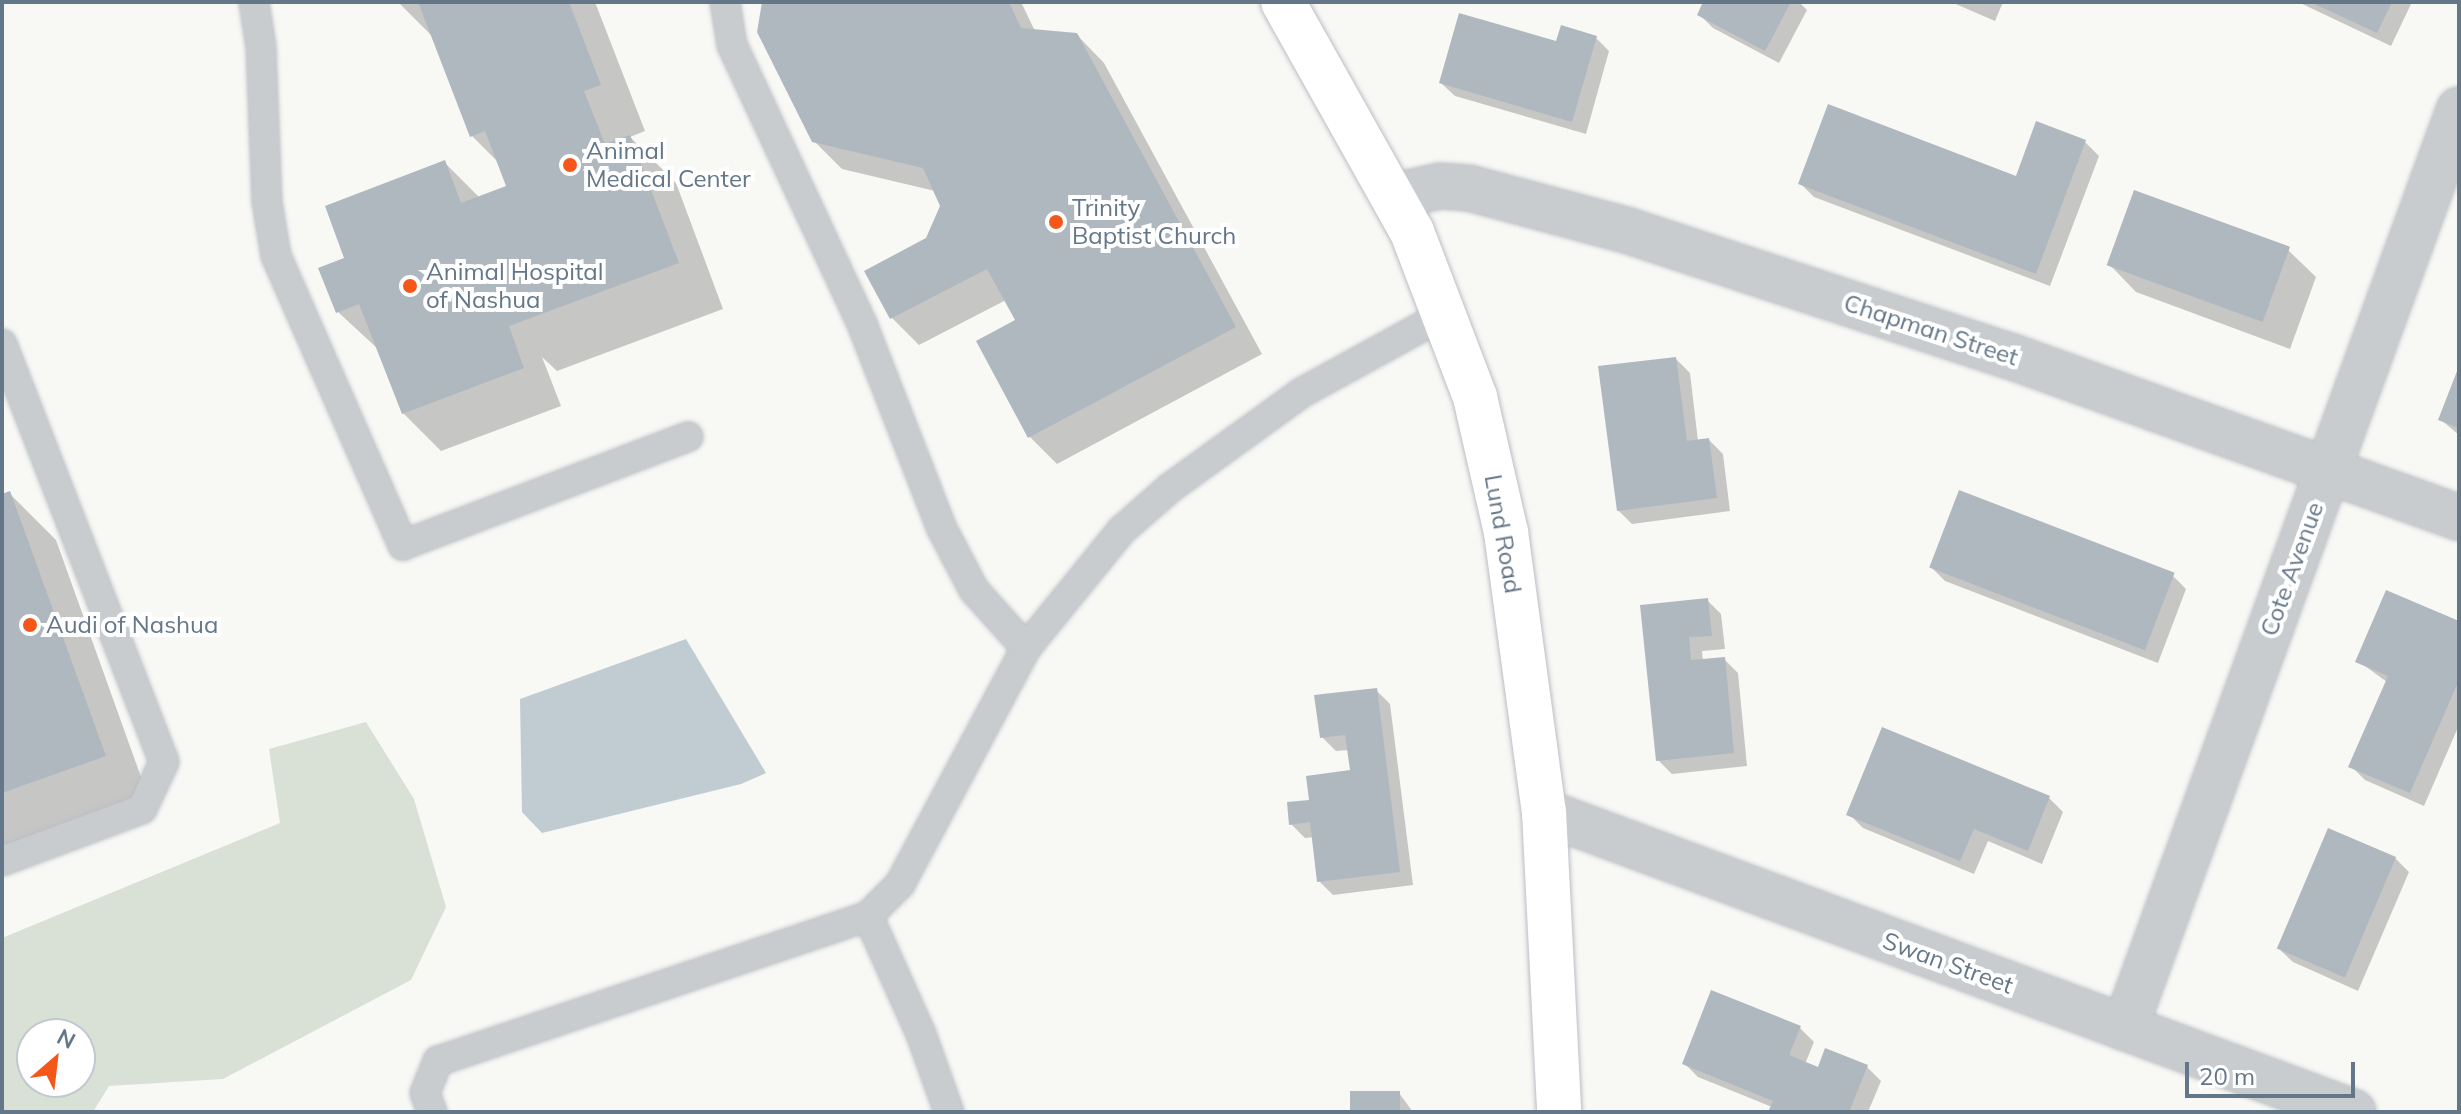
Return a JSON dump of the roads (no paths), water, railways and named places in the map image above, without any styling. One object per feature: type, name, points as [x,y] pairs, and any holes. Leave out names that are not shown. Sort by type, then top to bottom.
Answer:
[{"type":"street","name":"Lund Road","points":[[1283,2],[1394,196],[1447,313],[1475,397],[1506,532],[1544,812],[1559,1112]]},
{"type":"street","name":"Cote Avenue","points":[[2125,1028],[2459,110]]},
{"type":"street","name":"Chapman Street","points":[[1394,196],[1440,186],[1469,188],[1629,231],[2010,356],[2327,473],[2459,518]]},
{"type":"street","name":"Swan Street","points":[[1544,812],[2353,1112]]},
{"type":"lane","points":[[254,2],[261,47],[267,202],[276,256],[403,545],[688,437]]},
{"type":"lane","points":[[725,2],[732,45],[862,324],[941,527],[974,590],[1026,648]]},
{"type":"lane","points":[[432,1112],[425,1093],[438,1061],[868,916],[900,884],[1026,648],[1122,530],[1170,488],[1301,393],[1447,313]]},
{"type":"lane","points":[[2,344],[164,762],[142,809],[2,861]]},
{"type":"lane","points":[[868,916],[921,1034],[949,1112]]},
{"type":"place","name":"Animal Medical Center","points":[[570,165]]},
{"type":"place","name":"Trinity Baptist Church","points":[[1056,222]]},
{"type":"place","name":"Animal Hospital of Nashua","points":[[410,286]]},
{"type":"place","name":"Audi of Nashua","points":[[30,625]]}]
